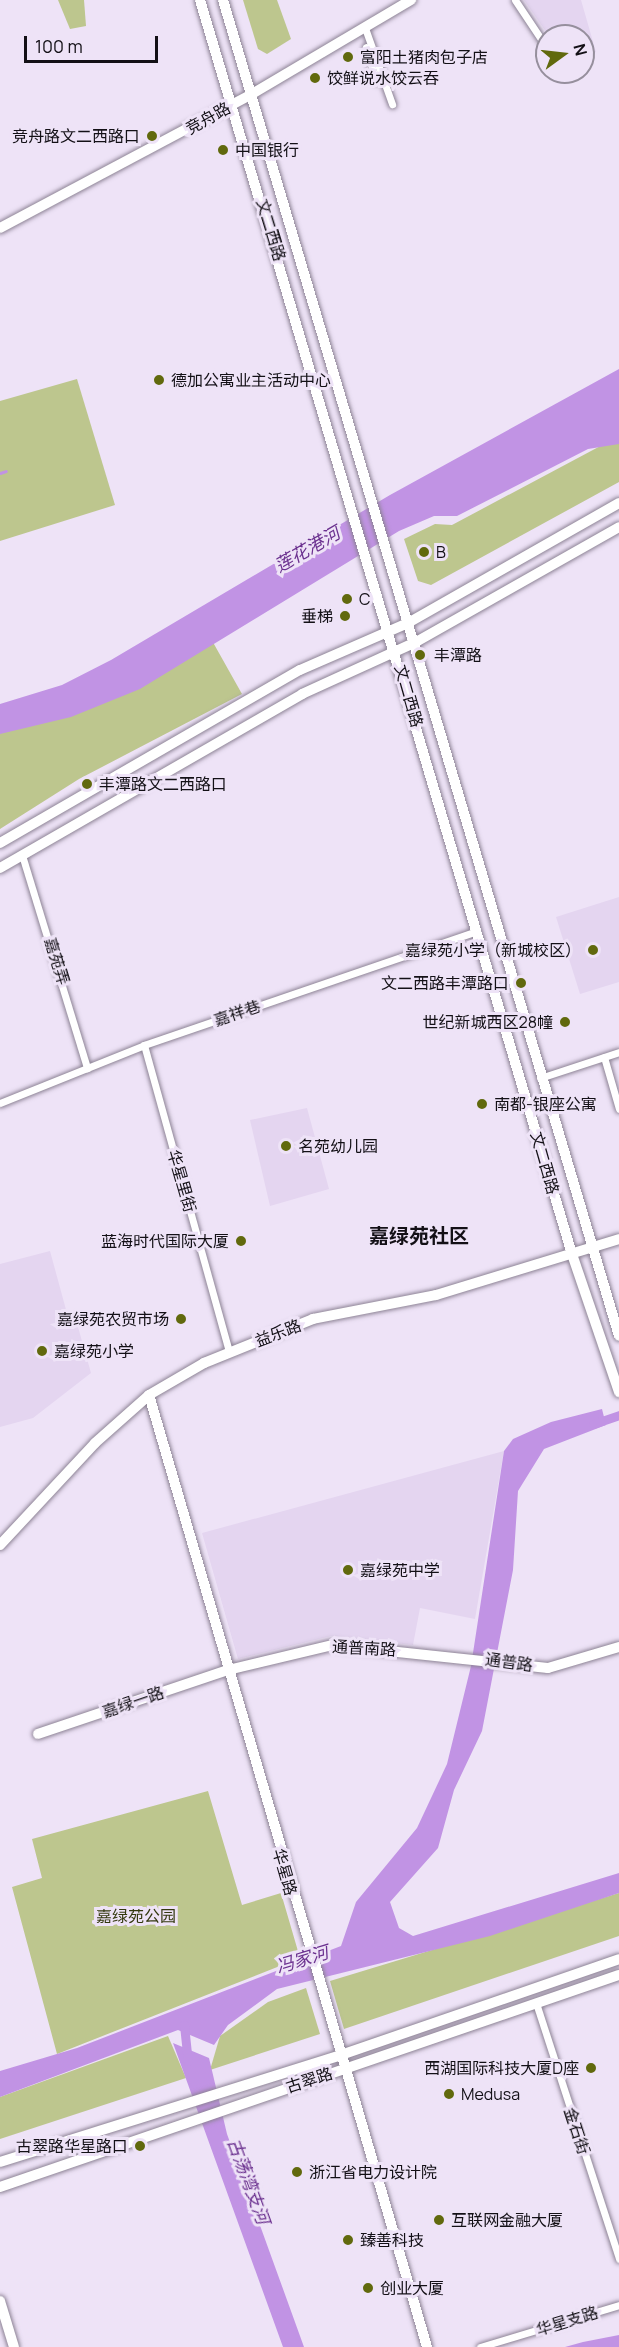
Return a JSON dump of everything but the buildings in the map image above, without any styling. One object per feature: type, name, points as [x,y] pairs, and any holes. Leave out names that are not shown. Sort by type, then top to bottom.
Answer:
[{"type":"main road","name":"文二西路","points":[[200,0],[355,511],[572,1254],[619,1391]]},
{"type":"main road","name":"文二西路","points":[[223,0],[408,623],[416,642],[540,1078],[619,1336]]},
{"type":"main road","name":"竞舟路","points":[[0,228],[252,94],[411,0]]},
{"type":"main road","points":[[0,843],[300,670],[408,623],[619,503]]},
{"type":"main road","points":[[0,868],[302,694],[416,642],[619,527]]},
{"type":"main road","name":"益乐路","points":[[0,1545],[95,1443],[149,1395],[229,1352],[313,1319],[436,1295],[619,1239]]},
{"type":"main road","name":"华星路","points":[[149,1395],[338,2056],[427,2347]]},
{"type":"main road","name":"通普南路","points":[[228,1670],[332,1645],[467,1656]]},
{"type":"main road","name":"通普路","points":[[467,1656],[548,1668],[619,1647]]},
{"type":"main road","name":"嘉绿一路","points":[[38,1734],[228,1670]]},
{"type":"main road","name":"古翠路","points":[[0,2162],[338,2056],[619,1959]]},
{"type":"main road","name":"古翠路","points":[[0,2187],[227,2106],[619,1975]]},
{"type":"main road","points":[[0,2301],[14,2347]]},
{"type":"street","points":[[515,0],[535,30]]},
{"type":"street","points":[[363,29],[376,81]]},
{"type":"street","points":[[363,29],[392,104]]},
{"type":"street","name":"嘉苑弄","points":[[22,855],[87,1068]]},
{"type":"street","name":"嘉祥巷","points":[[0,1103],[144,1045],[477,931]]},
{"type":"street","name":"华星里街","points":[[144,1045],[229,1352]]},
{"type":"street","points":[[540,1078],[619,1052]]},
{"type":"street","points":[[604,1057],[619,1108]]},
{"type":"street","name":"金石街","points":[[536,2003],[619,2259]]},
{"type":"street","name":"华星支路","points":[[480,2347],[619,2305]]},
{"type":"shaded area","points":[[524,0],[581,0],[588,24],[541,24]]},
{"type":"shaded area","name":"嘉绿苑小学（新城校区）","points":[[619,897],[619,982],[580,994],[556,917]]},
{"type":"shaded area","name":"名苑幼儿园","points":[[307,1108],[329,1189],[270,1206],[250,1120]]},
{"type":"shaded area","name":"嘉绿苑小学","points":[[50,1251],[71,1328],[78,1327],[91,1373],[33,1418],[0,1427],[0,1264]]},
{"type":"shaded area","name":"嘉绿苑中学","points":[[504,1451],[475,1619],[420,1608],[413,1645],[331,1636],[238,1659],[202,1533]]},
{"type":"green space","points":[[58,0],[84,0],[86,26],[70,29]]},
{"type":"green space","points":[[243,0],[277,0],[291,39],[267,54],[258,49]]},
{"type":"green space","points":[[77,379],[115,505],[0,541],[0,401]]},
{"type":"green space","points":[[606,443],[619,444],[619,482],[431,585],[418,581],[404,539],[435,524],[452,525]]},
{"type":"green space","points":[[210,637],[242,694],[79,779],[0,829],[0,724]]},
{"type":"green space","name":"嘉绿苑公园","points":[[208,1791],[242,1905],[281,1893],[300,1958],[57,2054],[12,1887],[42,1878],[32,1839]]},
{"type":"green space","points":[[619,1893],[619,1936],[344,2029],[330,1981]]},
{"type":"green space","points":[[306,1988],[320,2034],[210,2070],[220,2036],[268,2002]]},
{"type":"green space","points":[[168,2036],[186,2078],[0,2139],[0,2097]]},
{"type":"water","name":"莲花港河","points":[[619,369],[619,444],[588,449],[457,516],[434,516],[399,531],[140,689],[71,717],[0,734],[0,704],[62,685],[111,660],[390,495]]},
{"type":"water","points":[[602,1409],[606,1425],[544,1449],[518,1491],[513,1570],[482,1731],[454,1790],[438,1848],[390,1902],[399,1928],[413,1936],[619,1873],[619,1893],[490,1936],[277,1989],[228,2025],[214,2045],[178,2030],[0,2097],[0,2071],[77,2048],[341,1946],[356,1902],[417,1828],[447,1764],[471,1666],[504,1451],[513,1439],[551,1422]]},
{"type":"water","points":[[173,2043],[209,2058],[227,2134],[304,2347],[283,2347]]},
{"type":"water","points":[[619,2335],[619,2347],[565,2347],[583,2342]]},
{"type":"waterway","points":[[0,473],[6,471]]},
{"type":"waterway","points":[[593,1424],[619,1415]]},
{"type":"waterway","name":"古荡湾支河","points":[[184,2025],[188,2061]]},
{"type":"place","name":"富阳土猪肉包子店","points":[[348,57]]},
{"type":"place","name":"饺鲜说水饺云吞","points":[[315,78]]},
{"type":"place","name":"竞舟路文二西路口","points":[[152,136]]},
{"type":"place","name":"中国银行","points":[[223,150]]},
{"type":"place","name":"德加公寓业主活动中心","points":[[159,380]]},
{"type":"place","name":"B","points":[[424,552]]},
{"type":"place","name":"C","points":[[347,599]]},
{"type":"place","name":"垂梯","points":[[345,616]]},
{"type":"place","name":"丰潭路","points":[[420,655]]},
{"type":"place","name":"丰潭路文二西路口","points":[[87,784]]},
{"type":"place","name":"嘉绿苑小学（新城校区）","points":[[593,950]]},
{"type":"place","name":"文二西路丰潭路口","points":[[521,983]]},
{"type":"place","name":"世纪新城西区28幢","points":[[565,1022]]},
{"type":"place","name":"南都-银座公寓","points":[[482,1104]]},
{"type":"place","name":"名苑幼儿园","points":[[286,1146]]},
{"type":"place","name":"蓝海时代国际大厦","points":[[241,1241]]},
{"type":"place","name":"嘉绿苑农贸市场","points":[[181,1319]]},
{"type":"place","name":"嘉绿苑小学","points":[[42,1351]]},
{"type":"place","name":"嘉绿苑中学","points":[[348,1570]]},
{"type":"place","name":"西湖国际科技大厦D座","points":[[591,2068]]},
{"type":"place","name":"Medusa","points":[[449,2094]]},
{"type":"place","name":"古翠路华星路口","points":[[140,2146]]},
{"type":"place","name":"浙江省电力设计院","points":[[297,2172]]},
{"type":"place","name":"互联网金融大厦","points":[[439,2220]]},
{"type":"place","name":"臻善科技","points":[[348,2240]]},
{"type":"place","name":"创业大厦","points":[[368,2288]]},
{"type":"district","name":"嘉绿苑社区","points":[[419,1235]]},
{"type":"water label","name":"冯家河","points":[[302,1959]]}]
